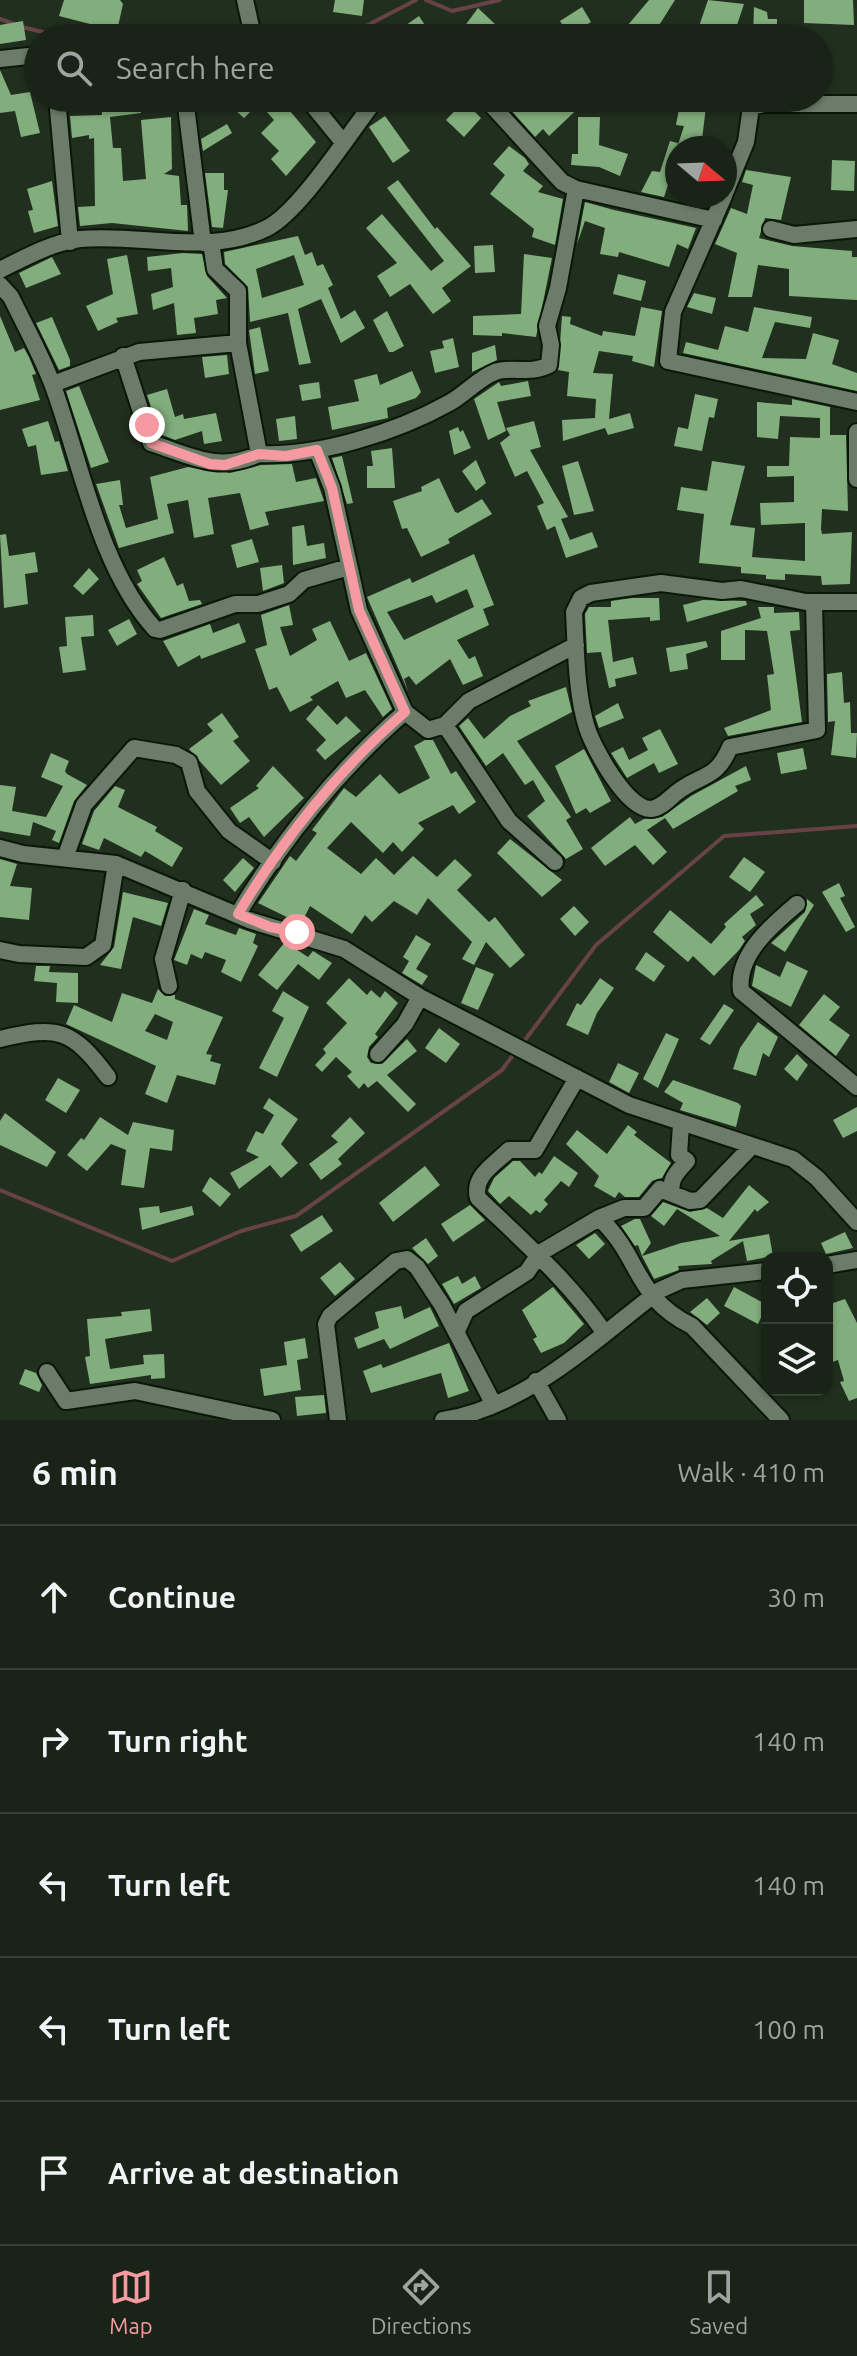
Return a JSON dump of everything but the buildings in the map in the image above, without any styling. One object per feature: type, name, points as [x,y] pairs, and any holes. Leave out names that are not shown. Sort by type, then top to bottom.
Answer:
[{"type":"street","points":[[245,0],[250,24]]},
{"type":"street","points":[[0,59],[24,56]]},
{"type":"street","points":[[833,104],[857,104]]},
{"type":"street","points":[[58,112],[70,242]]},
{"type":"street","points":[[187,112],[207,243],[215,269],[238,291],[238,343],[259,454]]},
{"type":"street","points":[[318,112],[342,141]]},
{"type":"street","points":[[0,270],[70,242],[207,243],[268,228],[296,204],[366,112]]},
{"type":"street","points":[[498,112],[562,182],[576,189],[714,220]]},
{"type":"street","points":[[737,163],[746,142],[750,112]]},
{"type":"street","points":[[123,356],[151,443],[210,464],[225,465],[259,454],[286,456],[372,435],[448,404],[496,372],[536,372],[549,365],[551,345],[547,326],[558,288],[576,189]]},
{"type":"street","points":[[719,208],[673,312],[668,361],[857,402]]},
{"type":"street","points":[[771,229],[794,235],[857,229]]},
{"type":"street","points":[[0,285],[11,297],[53,384],[93,513],[115,563],[155,629],[160,630],[235,604],[258,604],[289,594],[304,580],[349,567]]},
{"type":"street","points":[[53,384],[123,356],[238,343]]},
{"type":"street","points":[[857,432],[857,479]]},
{"type":"street","points":[[317,450],[332,488],[359,610],[405,712],[428,730],[445,725],[469,701],[574,651]]},
{"type":"street","points":[[814,603],[817,730],[730,747],[721,768],[680,790],[659,806],[649,809],[634,803],[618,784],[587,729],[574,651],[574,612],[581,598],[606,590],[661,583],[722,591],[741,589],[814,603],[857,602]]},
{"type":"street","points":[[238,914],[273,862],[358,752],[405,712]]},
{"type":"street","points":[[445,725],[509,821],[555,862]]},
{"type":"street","points":[[65,858],[84,805],[134,748],[176,755],[189,762],[197,791],[229,831],[273,862]]},
{"type":"street","points":[[0,848],[116,864],[238,914],[344,949],[420,997],[629,1105],[750,1148],[793,1159],[817,1178],[857,1222]]},
{"type":"street","points":[[0,950],[19,954],[86,957],[96,953],[103,945],[116,864]]},
{"type":"street","points":[[169,986],[163,959],[183,890]]},
{"type":"street","points":[[797,904],[764,931],[739,978],[741,991],[857,1087]]},
{"type":"street","points":[[378,1054],[405,1024],[420,997]]},
{"type":"street","points":[[0,1039],[36,1030],[60,1033],[85,1047],[108,1077]]},
{"type":"street","points":[[577,1078],[535,1150],[509,1150],[478,1179],[475,1189],[478,1198],[540,1253],[576,1292],[604,1332]]},
{"type":"street","points":[[672,1193],[670,1186],[676,1173],[687,1161],[679,1155],[681,1124]]},
{"type":"street","points":[[457,1331],[466,1311],[527,1272],[540,1253],[599,1218],[624,1208],[644,1208],[660,1189],[690,1201],[700,1200],[750,1148]]},
{"type":"street","points":[[599,1218],[613,1230],[650,1297],[692,1326],[781,1420]]},
{"type":"street","points":[[338,1420],[326,1324],[330,1316],[396,1261],[407,1259],[417,1267],[457,1331],[494,1405]]},
{"type":"street","points":[[833,1264],[857,1260]]},
{"type":"street","points":[[443,1420],[494,1405],[536,1381],[650,1297],[682,1280],[761,1272]]},
{"type":"street","points":[[47,1372],[66,1401],[135,1391],[272,1420]]},
{"type":"street","points":[[536,1381],[558,1420]]},
{"type":"waterway","points":[[370,24],[416,0]]},
{"type":"waterway","points":[[426,0],[452,11],[500,0]]},
{"type":"waterway","points":[[0,19],[14,24]]},
{"type":"waterway","points":[[522,1044],[596,945],[724,836],[857,826]]},
{"type":"waterway","points":[[0,1190],[172,1261],[241,1231],[296,1216],[502,1070],[516,1051]]},
{"type":"route","points":[[147,425],[151,443],[210,464],[225,465],[259,454],[286,456],[317,450],[332,488],[359,610],[405,712],[358,752],[273,862],[238,914],[270,927],[297,932]]}]
